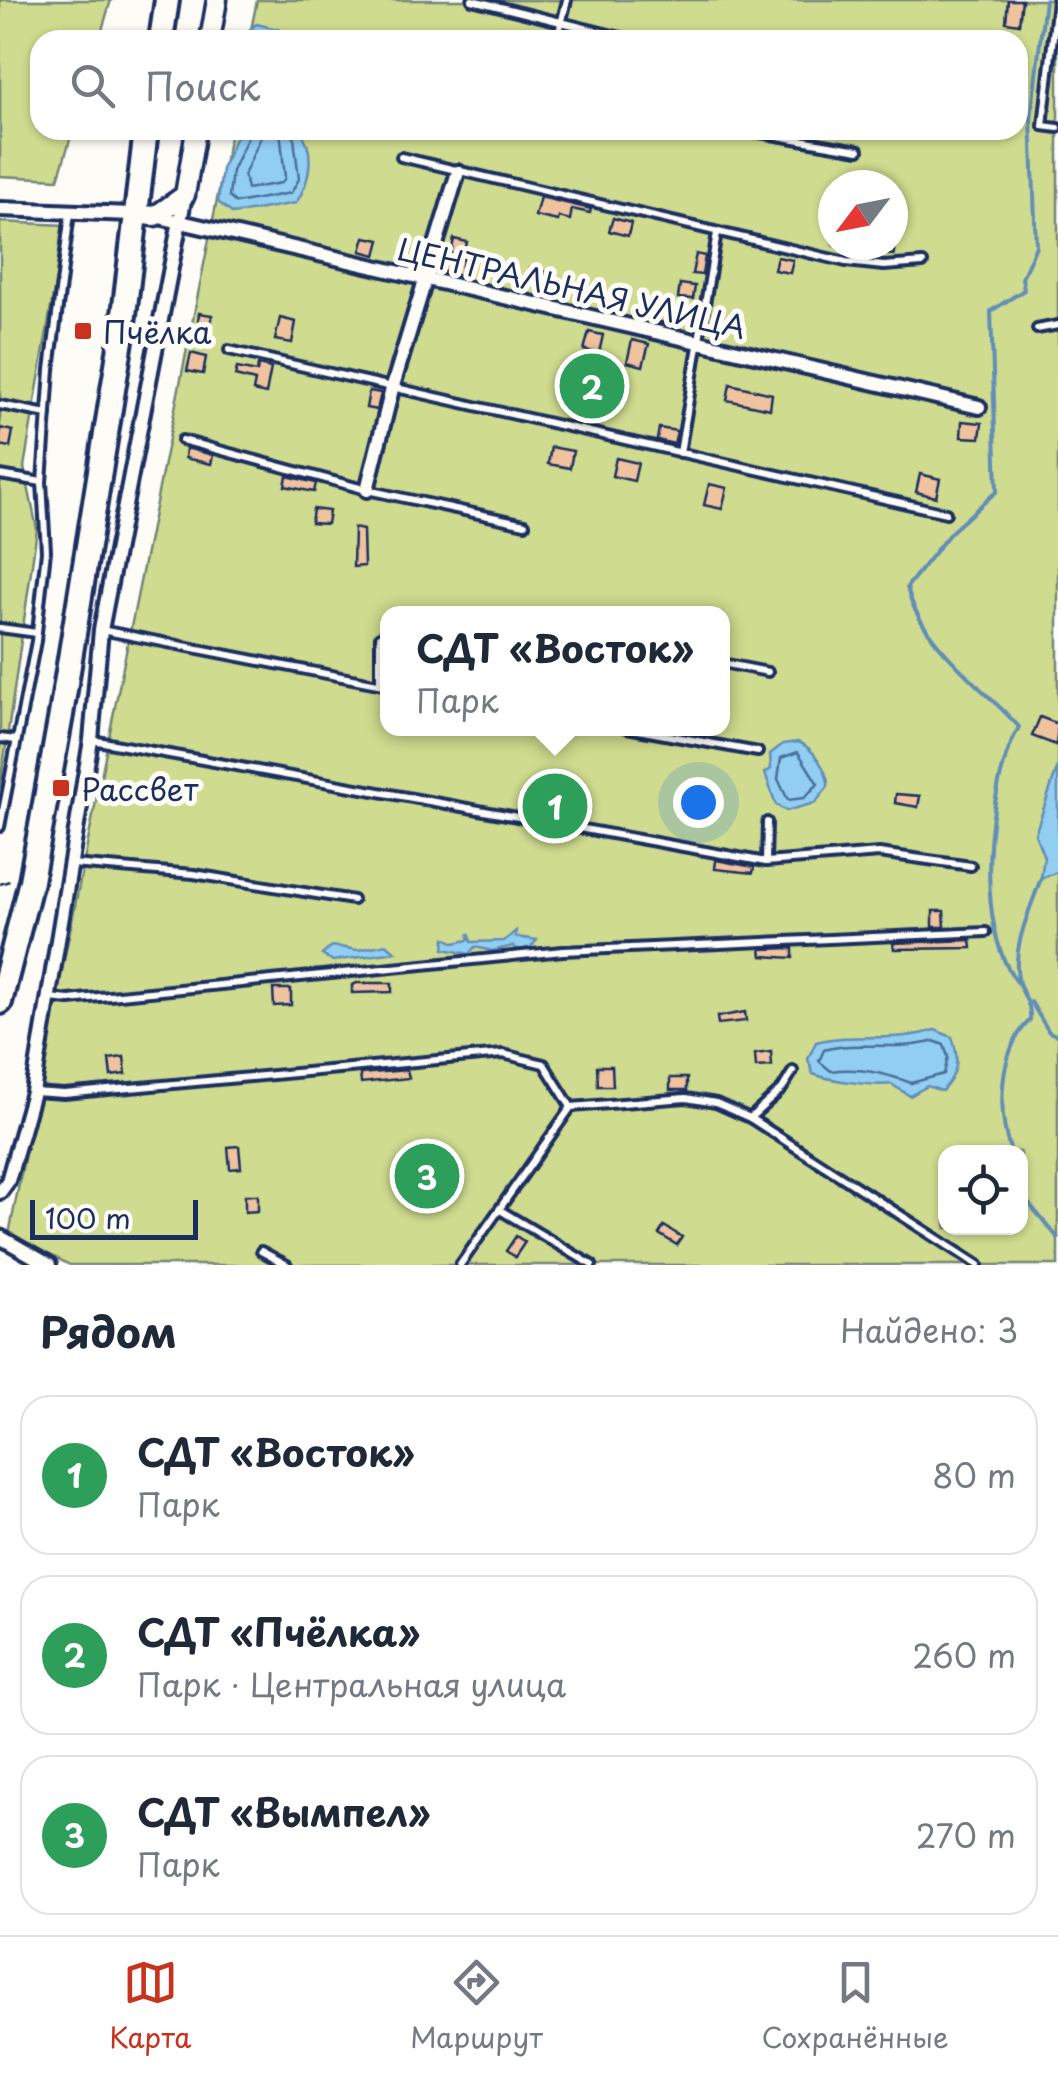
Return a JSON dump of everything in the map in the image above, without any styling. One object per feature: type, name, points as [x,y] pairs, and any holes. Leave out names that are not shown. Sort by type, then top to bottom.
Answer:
[{"type":"highway","points":[[162,30],[167,0]]},
{"type":"highway","points":[[0,1002],[31,881],[61,715],[144,215],[146,140]]},
{"type":"street","points":[[212,30],[217,0]]},
{"type":"street","points":[[0,1192],[8,1181],[33,1092],[91,740],[101,630],[194,140]]},
{"type":"street","points":[[367,490],[392,389],[458,172]]},
{"type":"street","points":[[144,215],[185,195]]},
{"type":"street","name":"ЦЕНТРАЛЬНАЯ УЛИЦА","points":[[0,209],[144,215],[180,222],[978,407]]},
{"type":"street","points":[[0,1237],[49,1265]]},
{"type":"lane","points":[[472,0],[594,30]]},
{"type":"lane","points":[[560,30],[567,0]]},
{"type":"lane","points":[[1057,0],[1043,126],[1058,128]]},
{"type":"lane","points":[[800,140],[859,150]]},
{"type":"lane","points":[[401,157],[869,266],[923,263]]},
{"type":"lane","points":[[0,827],[36,632],[46,551],[42,482],[70,212]]},
{"type":"lane","points":[[680,454],[716,233]]},
{"type":"lane","points":[[1037,330],[1057,325],[1058,335]]},
{"type":"lane","points":[[229,350],[946,514]]},
{"type":"lane","points":[[0,405],[47,414]]},
{"type":"lane","points":[[182,440],[367,490],[526,524]]},
{"type":"lane","points":[[0,475],[42,482]]},
{"type":"lane","points":[[0,628],[36,632]]},
{"type":"lane","points":[[101,630],[380,684]]},
{"type":"lane","points":[[730,665],[768,672]]},
{"type":"lane","points":[[671,736],[758,752]]},
{"type":"lane","points":[[0,738],[16,740]]},
{"type":"lane","points":[[91,740],[766,862],[879,852],[971,866]]},
{"type":"lane","points":[[766,862],[767,822]]},
{"type":"lane","points":[[70,864],[194,874],[353,900]]},
{"type":"lane","points":[[48,998],[69,1000],[563,951],[986,932]]},
{"type":"lane","points":[[33,1092],[64,1094],[503,1054],[544,1064],[570,1107]]},
{"type":"lane","points":[[750,1118],[782,1089],[793,1071]]},
{"type":"lane","points":[[570,1107],[698,1098],[750,1118],[978,1265]]},
{"type":"lane","points":[[460,1265],[570,1107]]},
{"type":"lane","points":[[500,1210],[592,1265]]},
{"type":"lane","points":[[261,1251],[287,1265]]},
{"type":"green space","points":[[0,0],[111,0],[102,30],[30,30],[30,140],[70,140],[58,179],[0,176]]},
{"type":"green space","points":[[257,0],[1058,0],[1058,1265],[70,1265],[9,1234],[229,140],[1028,140],[1028,30],[251,30]]},
{"type":"green space","points":[[0,222],[65,225],[24,467],[37,529],[0,788]]},
{"type":"water","points":[[256,24],[278,30],[249,30]]},
{"type":"water","points":[[234,140],[305,140],[308,148],[305,186],[296,203],[233,214],[218,202],[222,169]]},
{"type":"water","points":[[798,742],[819,760],[828,787],[815,803],[786,811],[776,805],[765,773],[771,769],[770,754],[783,744]]},
{"type":"water","points":[[1058,766],[1058,872],[1041,878],[1044,857],[1035,834]]},
{"type":"water","points":[[516,931],[516,937],[537,940],[530,948],[518,950],[513,946],[492,951],[475,947],[469,954],[444,949],[445,938],[455,943],[468,940],[469,933],[471,942],[504,941]]},
{"type":"water","points":[[386,944],[396,952],[333,961],[322,955],[332,946],[358,950]]},
{"type":"water","points":[[935,1030],[952,1037],[956,1052],[954,1072],[942,1091],[927,1086],[910,1096],[891,1084],[829,1079],[813,1074],[808,1059],[816,1042],[906,1036]]},
{"type":"building","points":[[1008,0],[1022,0],[1019,24],[1006,22]]},
{"type":"building","points":[[540,197],[591,209],[590,213],[572,209],[570,220],[559,217],[558,221],[535,216]]},
{"type":"building","points":[[613,218],[631,223],[628,236],[609,231]]},
{"type":"building","points":[[365,237],[380,240],[376,255],[361,251]]},
{"type":"building","points":[[454,239],[467,242],[460,275],[440,270],[443,256],[450,258]]},
{"type":"building","points":[[696,254],[705,256],[702,275],[692,274]]},
{"type":"building","points":[[777,257],[793,260],[790,273],[774,270]]},
{"type":"building","points":[[530,268],[546,272],[543,286],[527,283]]},
{"type":"building","points":[[680,284],[695,286],[693,299],[678,298]]},
{"type":"building","points":[[662,304],[675,307],[671,325],[657,321]]},
{"type":"building","points":[[199,313],[212,315],[209,331],[197,329]]},
{"type":"building","points":[[280,318],[296,322],[292,343],[275,340]]},
{"type":"building","points":[[589,332],[603,335],[599,353],[584,350]]},
{"type":"building","points":[[632,340],[649,344],[643,366],[627,362]]},
{"type":"building","points":[[191,353],[206,357],[203,374],[187,371]]},
{"type":"building","points":[[258,365],[271,368],[266,394],[253,391],[255,381],[235,376],[237,368],[257,372]]},
{"type":"building","points":[[596,378],[615,383],[609,402],[591,397]]},
{"type":"building","points":[[730,384],[772,394],[770,409],[727,400]]},
{"type":"building","points":[[369,391],[381,393],[377,410],[366,408]]},
{"type":"building","points":[[962,421],[982,423],[980,438],[961,437]]},
{"type":"building","points":[[0,428],[13,431],[10,447],[0,445]]},
{"type":"building","points":[[659,428],[677,431],[674,444],[657,440]]},
{"type":"building","points":[[551,447],[573,451],[570,468],[548,464]]},
{"type":"building","points":[[186,448],[213,455],[211,464],[185,458]]},
{"type":"building","points":[[616,458],[638,463],[634,481],[612,476]]},
{"type":"building","points":[[920,474],[940,479],[936,497],[916,492]]},
{"type":"building","points":[[287,476],[316,483],[314,492],[285,486]]},
{"type":"building","points":[[709,484],[727,488],[722,509],[704,505]]},
{"type":"building","points":[[313,509],[329,511],[327,524],[311,523]]},
{"type":"building","points":[[354,528],[363,530],[364,566],[353,567]]},
{"type":"building","points":[[1040,717],[1058,724],[1056,745],[1032,736]]},
{"type":"building","points":[[896,794],[920,796],[918,807],[895,803]]},
{"type":"building","points":[[716,860],[754,867],[753,873],[715,869]]},
{"type":"building","points":[[933,911],[944,911],[945,927],[933,927]]},
{"type":"building","points":[[971,940],[972,948],[894,949],[893,943]]},
{"type":"building","points":[[793,948],[793,958],[762,956],[761,949]]},
{"type":"building","points":[[392,983],[392,992],[352,993],[352,985]]},
{"type":"building","points":[[273,989],[291,989],[291,1005],[274,1006]]},
{"type":"building","points":[[745,1012],[746,1021],[718,1024],[717,1017]]},
{"type":"building","points":[[771,1052],[772,1066],[756,1067],[755,1054]]},
{"type":"building","points":[[124,1057],[126,1074],[111,1076],[109,1059]]},
{"type":"building","points":[[597,1066],[612,1066],[613,1086],[598,1086]]},
{"type":"building","points":[[407,1070],[409,1078],[361,1083],[360,1074]]},
{"type":"building","points":[[670,1078],[687,1078],[687,1090],[670,1090]]},
{"type":"building","points":[[239,1146],[241,1168],[230,1169],[228,1147]]},
{"type":"building","points":[[245,1195],[258,1195],[258,1211],[245,1212]]},
{"type":"building","points":[[664,1226],[682,1237],[677,1245],[659,1234]]},
{"type":"building","points":[[516,1236],[525,1242],[515,1257],[506,1251]]},
{"type":"waterway","points":[[1019,984],[1004,961],[995,930],[989,858],[999,784],[1019,727],[938,645],[914,607],[907,587],[950,533],[997,491],[991,311],[1024,290],[1022,278],[1036,246],[1031,118],[1045,0]]},
{"type":"waterway","points":[[1009,1145],[1002,1101],[1006,1065],[1019,1033],[1030,1020],[1019,983],[1017,957],[1041,878]]},
{"type":"waterway","points":[[1031,1002],[1049,1032],[1058,1036]]},
{"type":"waterway","points":[[1028,1202],[1058,1238]]},
{"type":"place","name":"Пчёлка","points":[[83,331]]},
{"type":"place","name":"СДТ «Пчёлка»","points":[[592,386]]},
{"type":"place","name":"Рассвет","points":[[61,788]]},
{"type":"place","name":"СДТ «Восток»","points":[[555,806]]},
{"type":"place","name":"СДТ «Вымпел»","points":[[427,1176]]}]
